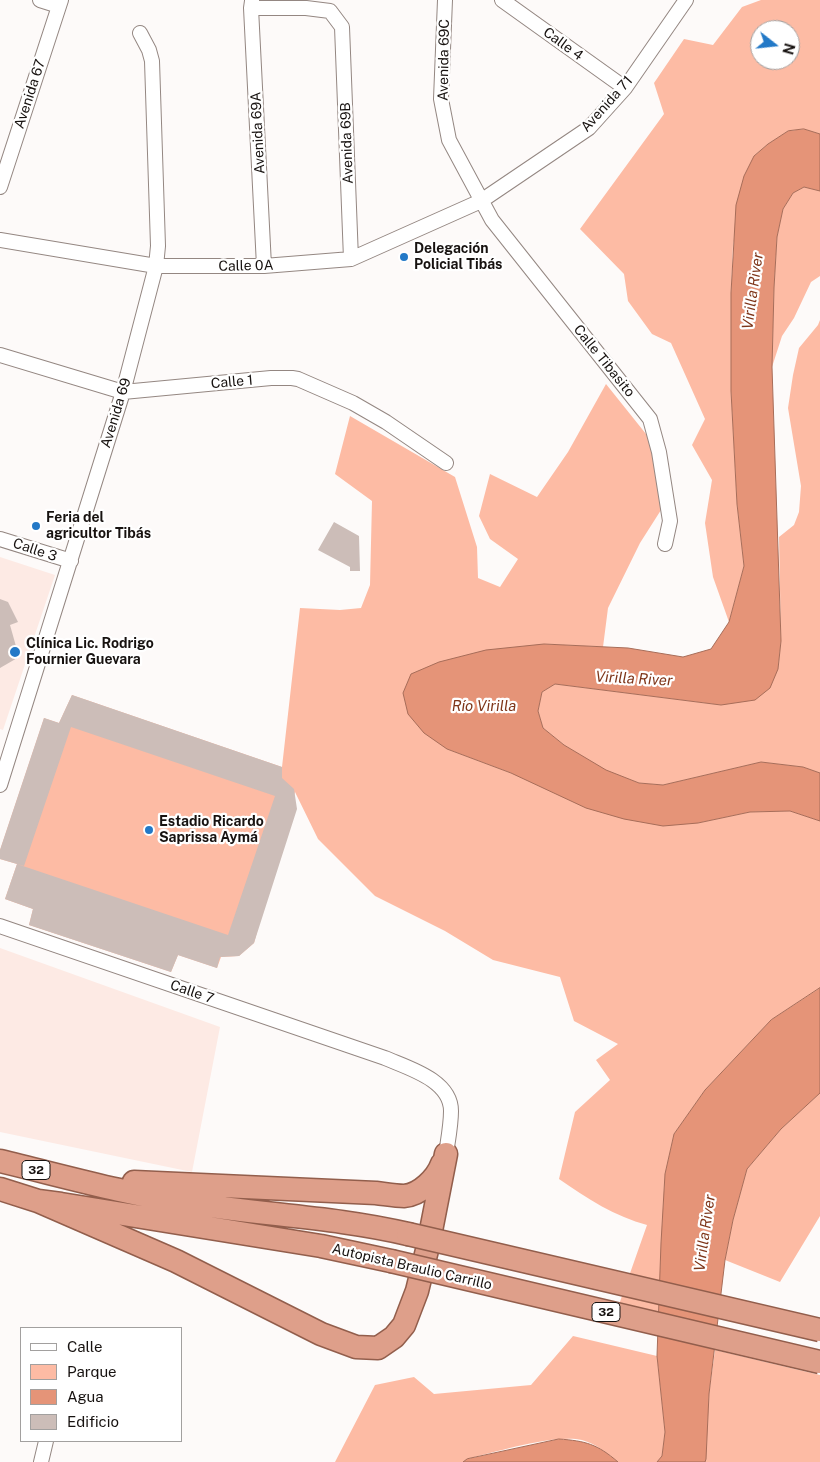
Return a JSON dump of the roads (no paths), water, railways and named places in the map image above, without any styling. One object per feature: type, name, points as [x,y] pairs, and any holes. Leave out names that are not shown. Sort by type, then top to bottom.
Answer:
[{"type":"highway","points":[[73,1179],[406,1196],[420,1190],[432,1180],[441,1168],[446,1154]]},
{"type":"highway","points":[[38,1201],[176,1261],[321,1334],[356,1348],[378,1348],[394,1338],[404,1325],[416,1292],[428,1246],[446,1154]]},
{"type":"highway","name":"Autopista Braulio Carrillo","points":[[0,1160],[129,1193],[189,1204],[344,1221],[408,1234],[820,1330]]},
{"type":"highway","name":"Autopista Braulio Carrillo","points":[[0,1189],[38,1201],[320,1246],[820,1362]]},
{"type":"highway","points":[[406,1196],[419,1210],[427,1227],[428,1246]]},
{"type":"street","points":[[40,0],[60,3]]},
{"type":"street","name":"Avenida 69C","points":[[445,0],[441,99],[450,140],[481,201]]},
{"type":"street","name":"Calle 4","points":[[502,0],[625,88]]},
{"type":"street","name":"Avenida 71","points":[[481,201],[589,128],[625,88],[686,0]]},
{"type":"street","name":"Avenida 67","points":[[0,187],[2,171],[60,3]]},
{"type":"street","name":"Avenida 69B","points":[[252,4],[330,10],[342,27],[351,259]]},
{"type":"street","name":"Avenida 69A","points":[[252,4],[264,266]]},
{"type":"street","name":"Avenida 69","points":[[0,785],[123,392],[156,266],[158,246],[152,62],[149,50],[140,32]]},
{"type":"street","name":"Calle 0A","points":[[0,240],[156,266],[264,266],[351,259],[481,201]]},
{"type":"street","name":"Calle Tibasito","points":[[481,201],[512,247],[650,419],[659,452],[670,521],[665,544]]},
{"type":"street","name":"Calle 1","points":[[0,355],[123,392],[292,378],[334,394],[364,409],[446,463]]},
{"type":"street","name":"Calle 3","points":[[0,539],[70,561]]},
{"type":"street","name":"Calle 7","points":[[0,926],[385,1058],[426,1076],[443,1087],[451,1108],[446,1154]]},
{"type":"street","points":[[41,1462],[46,1442]]},
{"type":"water","name":"Río Virilla","points":[[804,129],[820,134],[820,191],[804,187],[793,193],[783,209],[777,237],[772,367],[781,641],[778,669],[770,688],[755,700],[721,705],[555,684],[542,692],[538,711],[543,728],[564,745],[606,770],[639,783],[663,785],[761,762],[803,767],[820,773],[820,821],[790,811],[750,812],[698,823],[663,826],[624,819],[586,808],[511,773],[447,749],[424,733],[408,714],[403,693],[411,674],[439,662],[486,650],[544,644],[628,648],[683,657],[711,649],[729,622],[744,566],[737,504],[731,391],[731,293],[736,205],[744,176],[754,156],[788,131]]},
{"type":"water","name":"Virilla River","points":[[820,988],[820,1093],[781,1129],[747,1169],[733,1220],[725,1260],[709,1394],[705,1462],[657,1462],[662,1456],[665,1432],[657,1356],[661,1243],[665,1174],[674,1134],[705,1090],[771,1020]]},
{"type":"water","points":[[559,1439],[591,1444],[618,1462],[463,1462],[467,1459]]},
{"type":"place","name":"Delegación Policial Tibás","points":[[404,257]]},
{"type":"place","name":"Feria del agricultor Tibás","points":[[36,526]]},
{"type":"place","name":"Clínica Lic. Rodrigo Fournier Guevara","points":[[15,652]]},
{"type":"place","name":"Estadio Ricardo Saprissa Aymá","points":[[149,830]]}]
